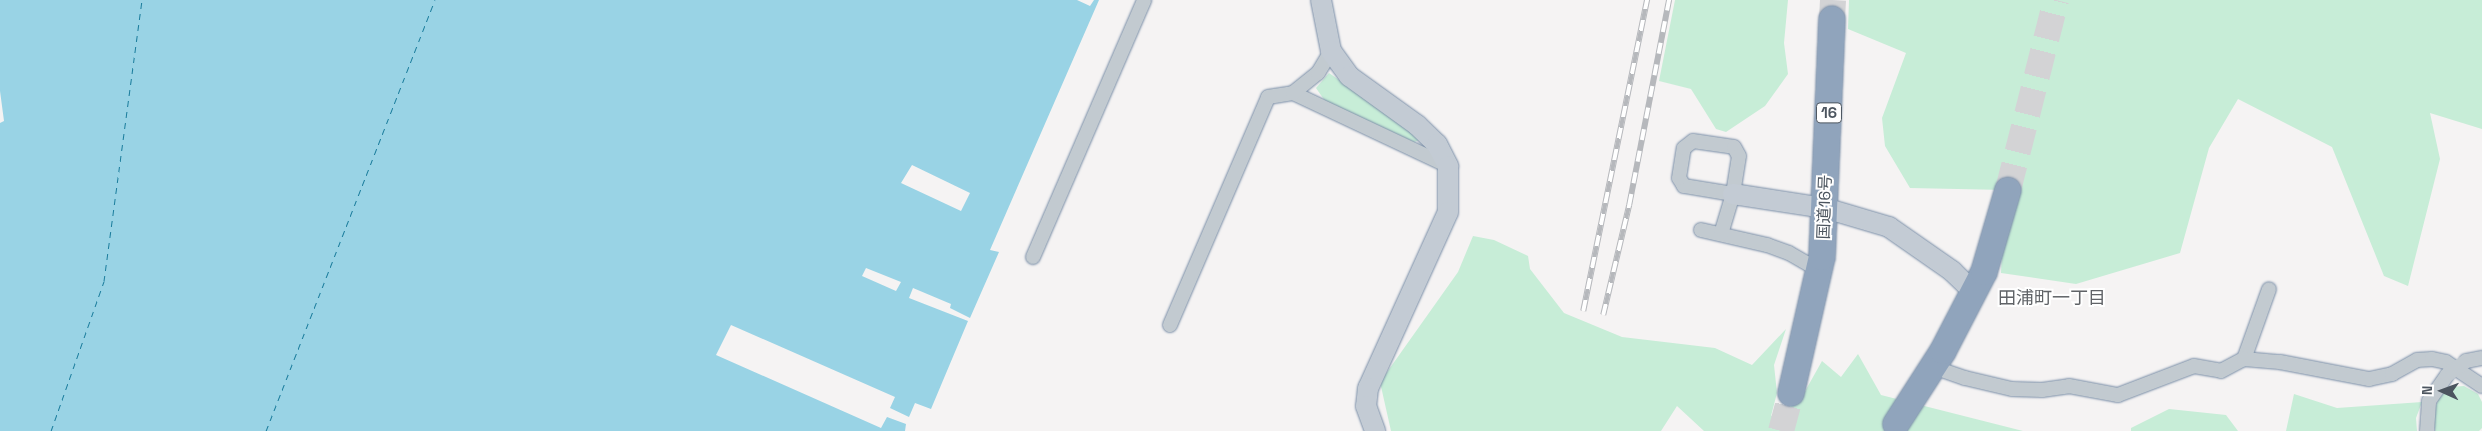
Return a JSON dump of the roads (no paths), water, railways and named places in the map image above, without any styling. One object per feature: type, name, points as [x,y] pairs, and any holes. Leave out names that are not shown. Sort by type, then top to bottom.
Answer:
[{"type":"highway","name":"国道16号","points":[[1791,392],[1820,271],[1825,208],[1832,19]]},
{"type":"highway","points":[[1896,424],[1933,366],[1974,292],[1994,246],[2008,190]]},
{"type":"street","points":[[1033,257],[1144,0]]},
{"type":"street","points":[[1321,0],[1331,51],[1349,76],[1417,125],[1437,144],[1448,166],[1448,212],[1368,388],[1366,406],[1375,431]]},
{"type":"street","points":[[1170,325],[1268,96],[1293,93],[1318,73],[1331,51]]},
{"type":"street","points":[[1293,93],[1448,166]]},
{"type":"street","points":[[1721,234],[1733,194],[1739,156],[1734,147],[1693,142],[1684,148],[1679,178],[1684,186],[1733,194],[1825,208],[1889,227],[1952,271],[1974,292]]},
{"type":"street","points":[[1702,230],[1789,253],[1820,271]]},
{"type":"street","points":[[2244,359],[2269,288]]},
{"type":"street","points":[[1933,366],[1964,378],[2012,389],[2042,390],[2069,386],[2118,395],[2194,366],[2221,370],[2244,359],[2280,362],[2369,379],[2392,374],[2417,360],[2432,358],[2446,362],[2482,386]]},
{"type":"street","points":[[2427,431],[2429,401],[2447,376],[2466,361],[2482,358]]},
{"type":"water","points":[[0,0],[1077,0],[1090,6],[1094,0],[1099,0],[990,250],[999,252],[970,318],[950,308],[951,304],[913,288],[909,298],[968,321],[931,409],[915,403],[909,417],[890,408],[895,397],[731,325],[716,355],[881,428],[887,417],[906,424],[905,431],[0,431],[0,123],[4,121],[0,91]],"holes":[[[912,165],[970,193],[961,211],[901,183]],[[866,268],[901,282],[896,291],[862,276]]]},
{"type":"tunnel","points":[[1832,19],[1833,0]]},
{"type":"tunnel","points":[[2008,190],[2056,0]]},
{"type":"tunnel","points":[[1781,431],[1791,393]]},
{"type":"railway","points":[[1583,311],[1647,0]]},
{"type":"railway","points":[[1603,315],[1629,205],[1669,0]]},
{"type":"district","name":"田浦町一丁目","points":[[2052,298]]}]
